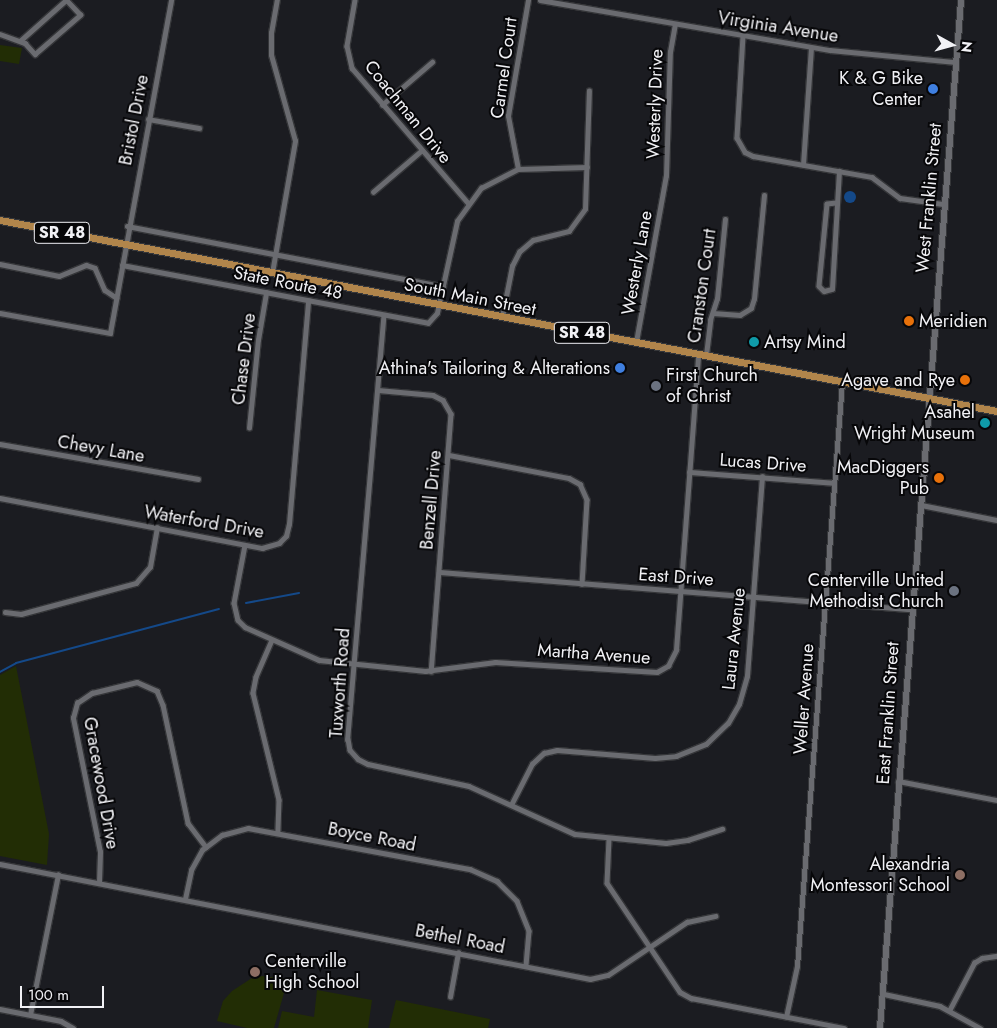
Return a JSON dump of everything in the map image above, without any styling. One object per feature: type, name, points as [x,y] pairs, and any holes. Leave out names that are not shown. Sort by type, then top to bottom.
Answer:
[{"type":"main road","name":"SR 48","points":[[0,220],[124,246]]},
{"type":"main road","name":"South Main Street","points":[[124,246],[928,399]]},
{"type":"main road","name":"SR 48","points":[[928,399],[997,411]]},
{"type":"street","points":[[0,34],[20,41],[35,54],[80,14],[66,0],[20,41]]},
{"type":"street","name":"Bristol Drive","points":[[0,312],[110,333],[127,226],[171,0]]},
{"type":"street","points":[[272,274],[295,140],[271,55],[271,33],[277,0]]},
{"type":"street","name":"Coachman Drive","points":[[354,0],[347,46],[350,61],[382,104],[421,151],[468,203]]},
{"type":"street","name":"Carmel Court","points":[[518,169],[508,116],[528,0]]},
{"type":"street","name":"Virginia Avenue","points":[[540,0],[811,48],[955,62]]},
{"type":"street","name":"West Franklin Street","points":[[928,399],[961,0]]},
{"type":"street","name":"Westerly Drive","points":[[665,186],[670,52],[675,24]]},
{"type":"street","points":[[742,36],[737,138],[749,155],[878,179],[900,198],[943,204]]},
{"type":"street","points":[[803,165],[811,48]]},
{"type":"street","points":[[382,104],[432,62]]},
{"type":"street","points":[[502,318],[512,266],[519,252],[533,240],[569,230],[582,217],[586,203],[589,91]]},
{"type":"street","points":[[148,119],[199,128]]},
{"type":"street","points":[[373,192],[421,151]]},
{"type":"street","points":[[438,306],[454,232],[468,203],[491,180],[518,169],[587,167]]},
{"type":"street","points":[[836,202],[827,204],[819,286],[824,291],[832,289],[837,224],[834,220],[836,202],[839,171]]},
{"type":"street","name":"Westerly Lane","points":[[636,344],[665,186]]},
{"type":"street","points":[[713,313],[740,315],[751,308],[754,299],[764,195]]},
{"type":"street","name":"Cranston Court","points":[[702,356],[717,299],[725,218]]},
{"type":"street","name":"South Main Street","points":[[127,226],[443,286]]},
{"type":"street","points":[[0,264],[59,276],[86,266],[95,268],[105,290],[117,298]]},
{"type":"street","name":"State Route 48","points":[[122,265],[428,322],[436,317],[438,306]]},
{"type":"street","name":"Chase Drive","points":[[249,428],[258,340],[266,293]]},
{"type":"street","name":"Waterford Drive","points":[[0,498],[245,544],[274,546],[283,540],[288,530],[308,301]]},
{"type":"street","name":"Tuxworth Road","points":[[384,315],[348,739],[350,750],[358,759],[456,782],[511,805],[565,831],[609,838],[678,842],[722,829]]},
{"type":"street","name":"Martha Avenue","points":[[245,544],[234,610],[241,624],[272,640],[319,660],[354,665],[431,671],[496,662],[657,672],[668,666],[674,655],[689,472],[702,356]]},
{"type":"street","name":"Weller Avenue","points":[[786,1017],[797,966],[842,382]]},
{"type":"street","name":"Benzell Drive","points":[[378,390],[429,394],[443,400],[452,419],[431,671]]},
{"type":"street","name":"East Franklin Street","points":[[880,1028],[928,399]]},
{"type":"street","name":"Chevy Lane","points":[[0,444],[198,479]]},
{"type":"street","points":[[449,455],[570,478],[580,484],[587,500],[582,584]]},
{"type":"street","name":"Lucas Drive","points":[[689,472],[834,483]]},
{"type":"street","name":"Laura Avenue","points":[[511,805],[532,764],[544,752],[556,750],[667,757],[699,748],[715,737],[734,715],[743,694],[753,597],[762,477]]},
{"type":"street","points":[[919,505],[997,520]]},
{"type":"street","points":[[5,612],[21,614],[136,583],[144,577],[150,567],[157,528]]},
{"type":"street","name":"East Drive","points":[[439,572],[912,608]]},
{"type":"street","points":[[272,640],[256,677],[253,693],[279,800],[278,832]]},
{"type":"street","name":"Gracewood Drive","points":[[99,882],[100,852],[73,718],[77,703],[92,693],[137,682],[157,690],[163,705],[188,823],[206,847]]},
{"type":"street","points":[[898,781],[997,800]]},
{"type":"street","name":"Boyce Road","points":[[185,899],[191,870],[206,847],[238,830],[278,832],[488,875],[512,894],[524,913],[530,937],[526,966]]},
{"type":"street","points":[[609,838],[607,883],[649,948],[686,996],[844,1028]]},
{"type":"street","name":"Bethel Road","points":[[0,864],[598,979],[687,922],[715,916]]},
{"type":"street","points":[[30,1015],[58,875]]},
{"type":"street","points":[[450,997],[458,953]]},
{"type":"street","points":[[950,1010],[974,963],[982,958],[997,956]]},
{"type":"street","points":[[884,994],[950,1010],[978,1028]]},
{"type":"street","points":[[0,1009],[61,1021],[73,1028]]},
{"type":"green space","points":[[0,45],[22,48],[19,64],[0,61]]},
{"type":"green space","points":[[16,666],[49,834],[47,865],[0,856],[0,675]]},
{"type":"green space","points":[[262,976],[288,979],[274,1028],[247,1028],[217,1021],[223,1001],[232,991],[252,978]]},
{"type":"green space","points":[[317,990],[372,1000],[368,1028],[278,1028],[282,1011],[314,1017]]},
{"type":"green space","points":[[396,1000],[490,1019],[488,1028],[389,1028]]},
{"type":"water","points":[[850,191],[856,197],[850,203],[844,197]]},
{"type":"waterway","points":[[246,603],[299,593]]},
{"type":"waterway","points":[[0,672],[16,663],[219,609]]},
{"type":"place","name":"K & G Bike Center","points":[[933,89]]},
{"type":"place","name":"Meridien","points":[[909,321]]},
{"type":"place","name":"Artsy Mind","points":[[754,342]]},
{"type":"place","name":"Athina's Tailoring & Alterations","points":[[620,368]]},
{"type":"place","name":"Agave and Rye","points":[[965,380]]},
{"type":"place","name":"First Church of Christ","points":[[656,386]]},
{"type":"place","name":"Asahel Wright Museum","points":[[985,423]]},
{"type":"place","name":"MacDiggers Pub","points":[[939,478]]},
{"type":"place","name":"Centerville United Methodist Church","points":[[954,591]]},
{"type":"place","name":"Alexandria Montessori School","points":[[960,875]]},
{"type":"place","name":"Centerville High School","points":[[255,972]]}]
